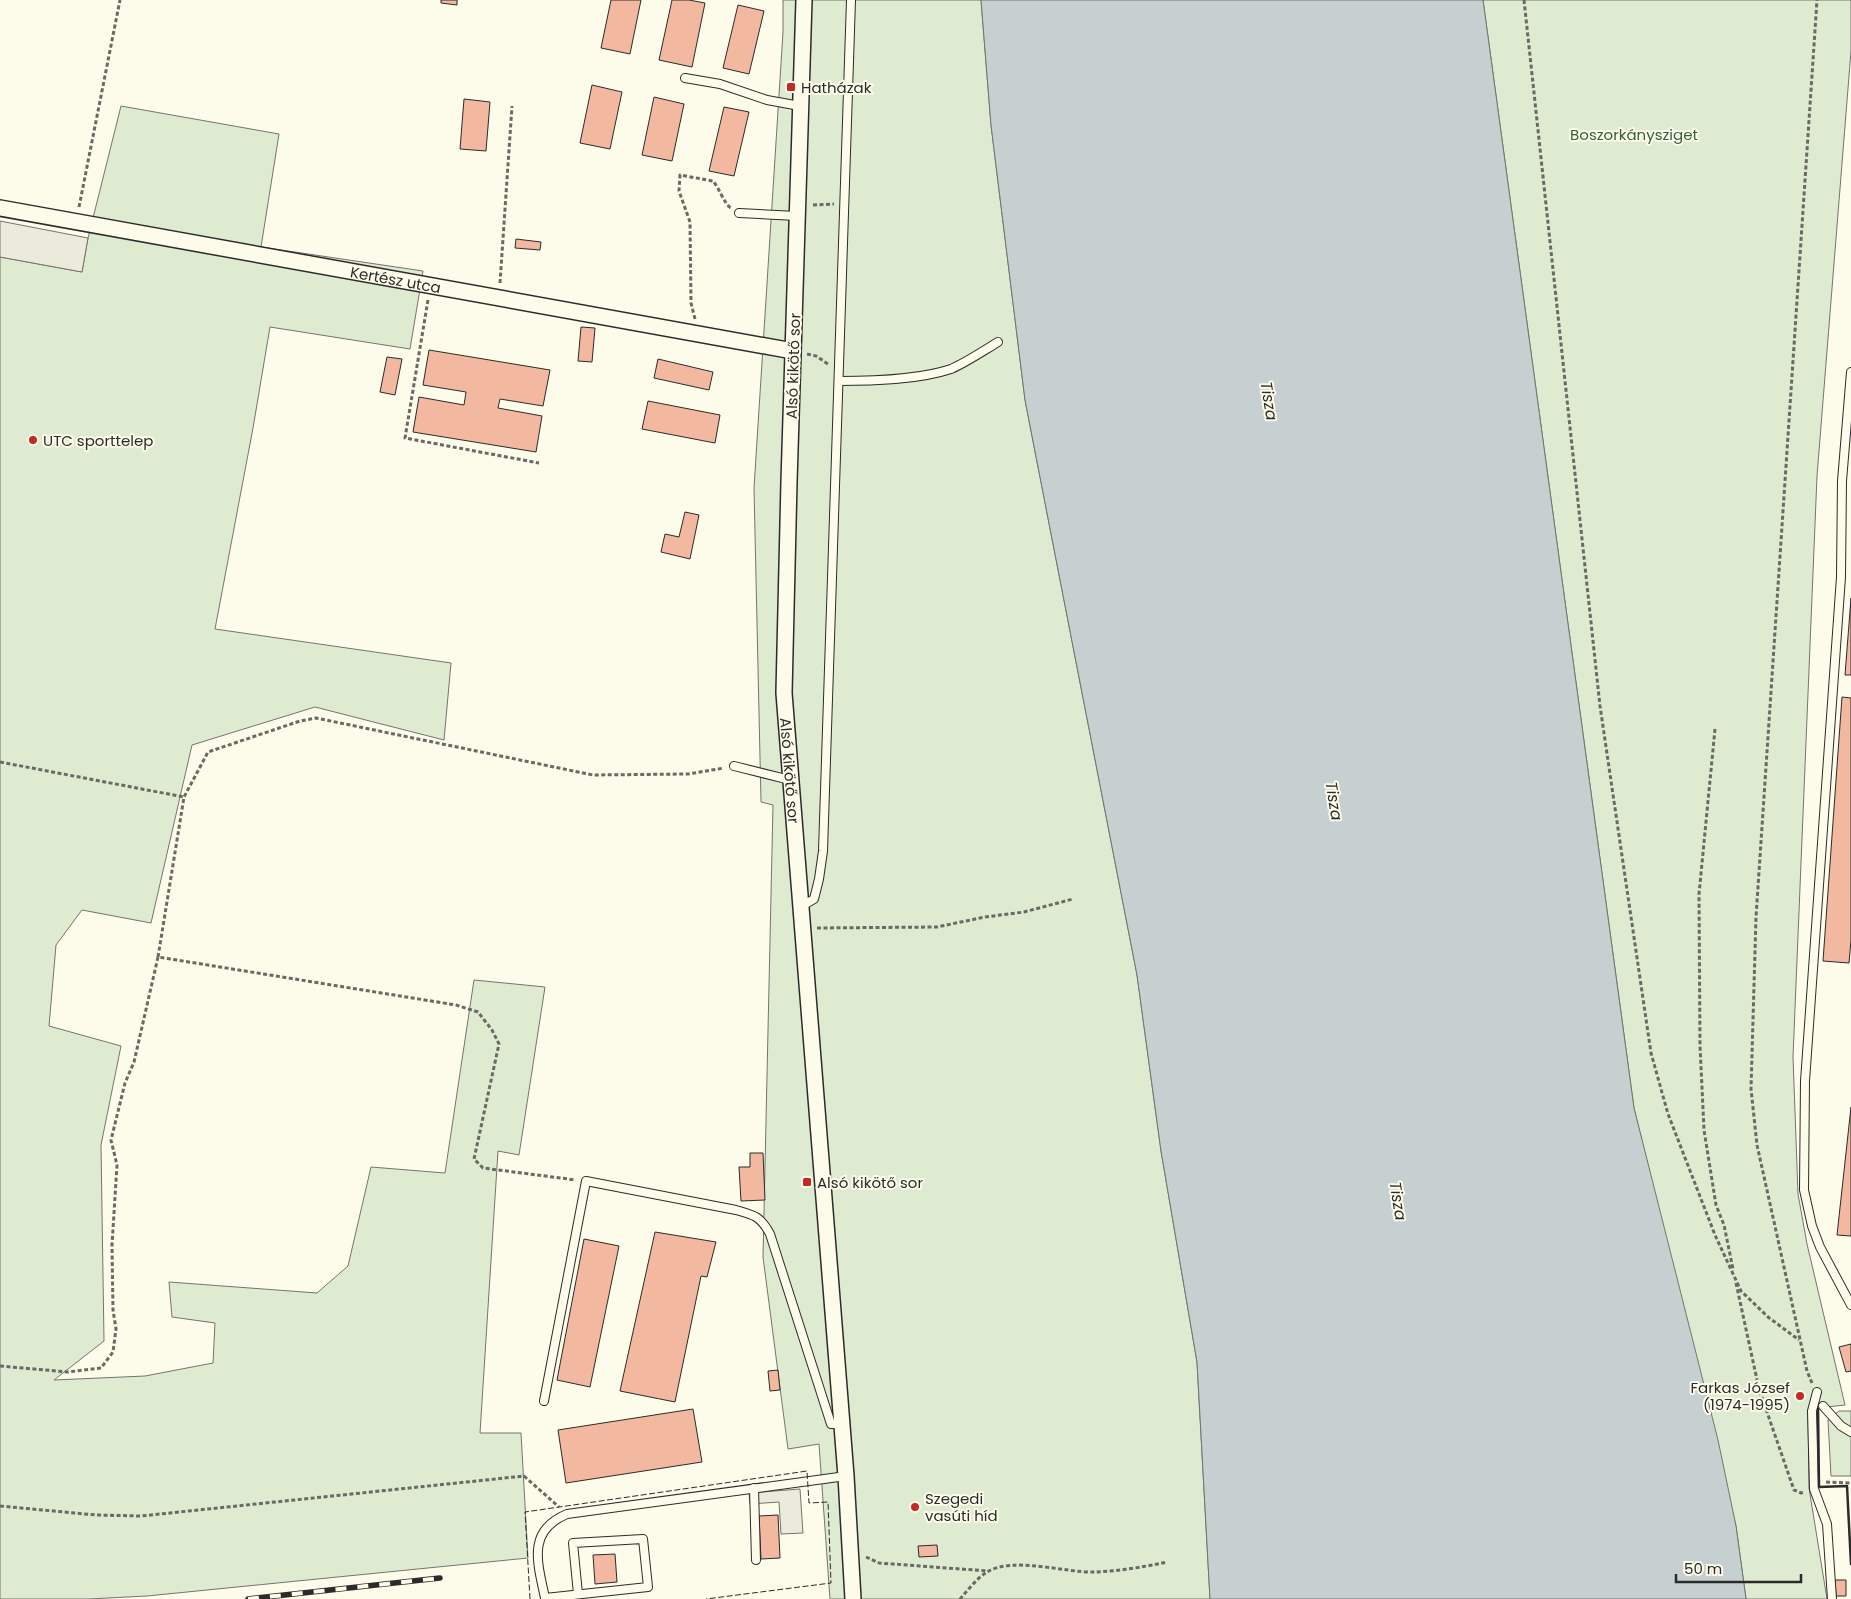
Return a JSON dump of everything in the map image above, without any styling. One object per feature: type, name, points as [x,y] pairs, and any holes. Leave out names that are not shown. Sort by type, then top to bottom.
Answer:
[{"type":"street","name":"Alsó kikötő sor","points":[[804,0],[784,693],[846,1476],[852,1599]]},
{"type":"street","name":"Kertész utca","points":[[0,208],[793,351]]},
{"type":"lane","points":[[802,906],[814,899],[823,851],[851,0]]},
{"type":"lane","points":[[685,78],[720,84],[767,100],[800,106]]},
{"type":"lane","points":[[739,213],[797,211]]},
{"type":"lane","points":[[839,382],[919,376],[951,368],[998,342]]},
{"type":"lane","points":[[1851,372],[1842,481],[1840,587],[1805,1081],[1804,1190],[1812,1226],[1820,1247],[1851,1305]]},
{"type":"lane","points":[[734,766],[790,780]]},
{"type":"lane","points":[[544,1401],[586,1181],[736,1210],[752,1214],[763,1221],[770,1234],[831,1424],[842,1424]]},
{"type":"lane","points":[[1817,1392],[1812,1411],[1814,1489],[1827,1524],[1832,1599]]},
{"type":"lane","points":[[1823,1406],[1841,1426],[1851,1432]]},
{"type":"lane","points":[[578,1594],[573,1543],[642,1539],[648,1587],[545,1598],[537,1560],[537,1548],[541,1536],[551,1523],[567,1514],[846,1476]]},
{"type":"lane","points":[[754,1488],[756,1560]]},
{"type":"path","points":[[76,222],[120,0]]},
{"type":"path","points":[[1524,0],[1600,706],[1651,1053],[1668,1114],[1715,1235],[1741,1291],[1768,1316],[1800,1341]]},
{"type":"path","points":[[1817,1392],[1807,1371],[1757,1145],[1751,1089],[1751,1070],[1756,917],[1818,0]]},
{"type":"path","points":[[499,298],[512,106]]},
{"type":"path","points":[[699,334],[691,302],[690,222],[678,191],[680,176],[713,180],[720,189],[727,206],[739,213]]},
{"type":"path","points":[[797,211],[845,203]]},
{"type":"path","points":[[430,286],[405,438],[539,463]]},
{"type":"path","points":[[793,351],[816,356],[839,372]]},
{"type":"path","points":[[0,1366],[68,1372],[101,1368],[113,1352],[116,1329],[113,1310],[112,1245],[117,1164],[111,1140],[125,1083],[134,1062],[158,957],[184,797],[208,752],[300,721],[316,718],[593,774],[688,774],[734,766]]},
{"type":"path","points":[[1715,729],[1699,894],[1700,1046],[1704,1130],[1716,1205],[1724,1225],[1759,1389],[1794,1490],[1800,1493],[1814,1489]]},
{"type":"path","points":[[0,762],[184,797]]},
{"type":"path","points":[[804,929],[937,927],[985,917],[1024,912],[1074,899]]},
{"type":"path","points":[[158,957],[456,1005],[478,1012],[492,1030],[499,1044],[474,1159],[483,1168],[586,1181]]},
{"type":"path","points":[[1826,1473],[1826,1482],[1851,1483]]},
{"type":"path","points":[[0,1506],[96,1515],[141,1516],[524,1476],[567,1514]]},
{"type":"path","points":[[850,1549],[879,1563],[988,1571],[1009,1565],[1027,1565],[1066,1571],[1094,1572],[1167,1562]]},
{"type":"path","points":[[960,1599],[988,1571]]},
{"type":"green space","points":[[783,0],[981,0],[991,125],[1025,400],[1137,975],[1161,1151],[1197,1362],[1210,1599],[830,1599],[819,1444],[788,1449],[763,1257],[773,805],[761,802],[754,488],[783,32]]},
{"type":"green space","name":"Boszorkánysziget","points":[[1483,0],[1851,0],[1851,51],[1817,476],[1793,1057],[1798,1194],[1807,1244],[1845,1405],[1808,1409],[1809,1488],[1827,1599],[1746,1599],[1736,1526],[1634,1108]]},
{"type":"green space","points":[[121,106],[279,134],[261,247],[423,271],[410,349],[270,327],[215,629],[451,663],[444,740],[315,707],[192,745],[151,923],[82,910],[56,945],[49,1026],[121,1046],[101,1145],[104,1341],[54,1380],[145,1376],[213,1363],[215,1323],[172,1317],[169,1282],[317,1293],[348,1266],[371,1167],[445,1173],[474,980],[545,987],[519,1155],[498,1151],[480,1433],[521,1433],[528,1558],[147,1596],[88,1599],[0,1599],[0,257],[82,272],[88,238]]},
{"type":"green space","points":[[1839,1411],[1851,1411],[1851,1476],[1831,1476],[1828,1420]]},
{"type":"shaded area","points":[[0,221],[88,238],[82,272],[0,257]]},
{"type":"shaded area","points":[[800,1489],[803,1533],[781,1534],[779,1502],[750,1504],[749,1493]]},
{"type":"water","name":"Tisza","points":[[981,0],[1483,0],[1634,1108],[1718,1440],[1736,1526],[1746,1599],[1210,1599],[1197,1362],[1161,1151],[1137,975],[1025,400],[991,125]]},
{"type":"building","points":[[441,0],[457,0],[457,5],[441,3]]},
{"type":"building","points":[[611,0],[641,0],[630,54],[601,48]]},
{"type":"building","points":[[672,0],[689,0],[705,3],[692,67],[659,60]]},
{"type":"building","points":[[738,5],[764,11],[749,74],[723,68]]},
{"type":"building","points":[[592,85],[622,92],[610,149],[580,143]]},
{"type":"building","points":[[654,97],[684,104],[672,161],[642,155]]},
{"type":"building","points":[[464,99],[490,102],[486,151],[460,149]]},
{"type":"building","points":[[724,107],[749,112],[734,176],[709,171]]},
{"type":"building","points":[[516,239],[541,242],[540,250],[515,248]]},
{"type":"building","points":[[581,327],[595,328],[592,362],[578,361]]},
{"type":"building","points":[[429,350],[550,370],[543,406],[500,399],[498,408],[542,416],[536,452],[413,432],[419,397],[464,405],[466,392],[423,385]]},
{"type":"building","points":[[387,357],[402,359],[395,395],[380,392]]},
{"type":"building","points":[[658,359],[713,372],[709,390],[654,378]]},
{"type":"building","points":[[648,401],[720,415],[715,443],[642,429]]},
{"type":"building","points":[[685,512],[699,515],[690,559],[661,552],[665,534],[679,537]]},
{"type":"building","points":[[1851,598],[1851,675],[1845,675]]},
{"type":"building","points":[[1842,697],[1851,698],[1851,940],[1849,963],[1823,961]]},
{"type":"building","points":[[1851,1107],[1851,1236],[1837,1235]]},
{"type":"building","points":[[750,1153],[763,1153],[765,1200],[741,1201],[739,1167],[750,1167]]},
{"type":"building","points":[[655,1232],[716,1242],[707,1277],[701,1276],[675,1402],[620,1391]]},
{"type":"building","points":[[584,1239],[619,1246],[590,1387],[557,1380]]},
{"type":"building","points":[[1851,1344],[1851,1371],[1846,1372],[1839,1347]]},
{"type":"building","points":[[778,1370],[780,1390],[770,1391],[768,1371]]},
{"type":"building","points":[[693,1409],[702,1462],[566,1483],[558,1430]]},
{"type":"building","points":[[778,1515],[780,1558],[761,1559],[759,1516]]},
{"type":"building","points":[[937,1545],[938,1556],[919,1557],[918,1546]]},
{"type":"building","points":[[615,1554],[617,1582],[595,1584],[593,1555]]},
{"type":"building","points":[[1835,1580],[1846,1580],[1846,1596],[1836,1596]]},
{"type":"railway","points":[[248,1599],[440,1578]]},
{"type":"fence","points":[[530,1599],[525,1512],[807,1471],[809,1503],[828,1502],[831,1583],[706,1599]]},
{"type":"wall","points":[[1818,1409],[1819,1487],[1847,1486],[1851,1564]]},
{"type":"place","name":"Hatházak","points":[[791,87]]},
{"type":"place","name":"UTC sporttelep","points":[[33,440]]},
{"type":"place","name":"Alsó kikötő sor","points":[[807,1182]]},
{"type":"place","name":"Farkas József (1974-1995)","points":[[1800,1396]]},
{"type":"place","name":"Szegedi vasúti híd","points":[[915,1507]]}]
